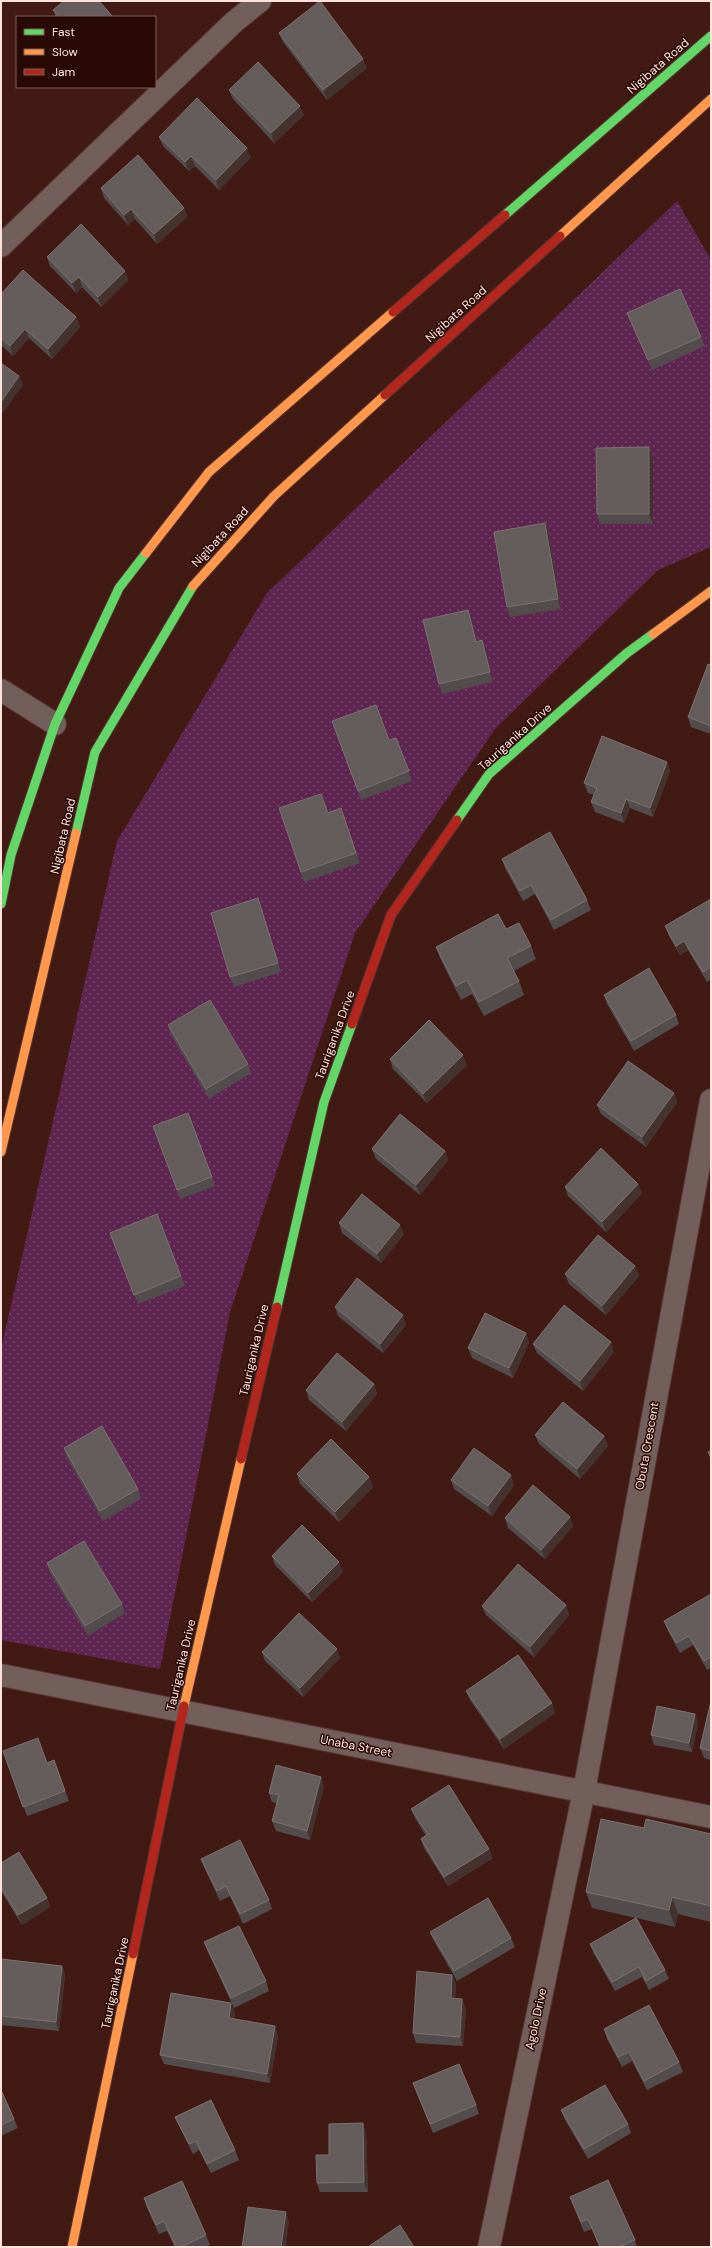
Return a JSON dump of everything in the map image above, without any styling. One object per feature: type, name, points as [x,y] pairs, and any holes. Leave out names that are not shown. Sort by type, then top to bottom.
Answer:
[{"type":"street","points":[[1,246],[234,22],[260,1]]},
{"type":"street","name":"Nigibata Road","points":[[1,904],[11,855],[55,724],[119,588],[209,472],[711,36]]},
{"type":"street","name":"Nigibata Road","points":[[1,1152],[95,752],[196,580],[274,496],[711,98]]},
{"type":"street","name":"Tauriganika Drive","points":[[72,2247],[183,1712],[324,1102],[390,915],[489,774],[627,653],[711,591]]},
{"type":"street","points":[[1,690],[55,724]]},
{"type":"street","name":"Obuta Crescent","points":[[584,1791],[711,1100]]},
{"type":"street","name":"Unaba Street","points":[[1,1675],[711,1817]]},
{"type":"street","name":"Agolo Drive","points":[[489,2247],[584,1791]]},
{"type":"shaded area","points":[[677,201],[711,260],[711,547],[658,570],[495,729],[355,933],[230,1312],[160,1669],[1,1640],[1,1349],[117,841],[267,593]]},
{"type":"building","points":[[64,1],[99,1],[112,16],[58,16],[53,10]]},
{"type":"building","points":[[320,1],[363,59],[323,90],[279,33]]},
{"type":"building","points":[[258,62],[300,106],[271,133],[229,90]]},
{"type":"building","points":[[197,98],[247,148],[216,180],[191,156],[185,162],[159,137]]},
{"type":"building","points":[[138,155],[184,208],[154,234],[131,209],[124,215],[101,188]]},
{"type":"building","points":[[81,224],[125,271],[98,297],[79,277],[72,283],[47,257]]},
{"type":"building","points":[[23,270],[76,317],[48,349],[25,329],[10,346],[1,338],[1,294]]},
{"type":"building","points":[[680,289],[701,337],[648,360],[627,313]]},
{"type":"building","points":[[1,363],[19,376],[1,402]]},
{"type":"building","points":[[649,447],[649,514],[597,514],[596,448]]},
{"type":"building","points":[[545,523],[558,599],[507,607],[494,532]]},
{"type":"building","points":[[468,610],[476,642],[482,640],[490,672],[439,684],[423,620]]},
{"type":"building","points":[[708,664],[711,665],[711,726],[688,717]]},
{"type":"building","points":[[376,705],[389,740],[396,738],[409,771],[358,791],[332,721]]},
{"type":"building","points":[[602,736],[667,762],[650,808],[626,799],[621,813],[591,802],[597,788],[584,783]]},
{"type":"building","points":[[321,794],[328,813],[341,808],[356,853],[301,872],[279,808]]},
{"type":"building","points":[[550,832],[587,900],[551,920],[531,885],[520,891],[502,859]]},
{"type":"building","points":[[258,898],[278,963],[230,977],[211,913]]},
{"type":"building","points":[[711,899],[711,967],[703,972],[684,941],[676,946],[665,926]]},
{"type":"building","points":[[498,914],[506,929],[519,923],[531,946],[507,958],[519,981],[479,1002],[467,980],[456,986],[436,947]]},
{"type":"building","points":[[649,968],[676,1015],[631,1041],[604,995]]},
{"type":"building","points":[[210,1000],[248,1064],[206,1089],[168,1025]]},
{"type":"building","points":[[429,1020],[463,1055],[423,1094],[390,1059]]},
{"type":"building","points":[[628,1061],[674,1093],[642,1137],[597,1105]]},
{"type":"building","points":[[188,1113],[212,1177],[177,1190],[153,1126]]},
{"type":"building","points":[[400,1114],[445,1151],[416,1185],[372,1149]]},
{"type":"building","points":[[601,1148],[638,1184],[602,1222],[565,1187]]},
{"type":"building","points":[[362,1194],[400,1225],[377,1254],[339,1223]]},
{"type":"building","points":[[157,1214],[181,1276],[134,1295],[110,1233]]},
{"type":"building","points":[[598,1235],[635,1266],[602,1306],[565,1274]]},
{"type":"building","points":[[357,1278],[403,1315],[380,1344],[335,1307]]},
{"type":"building","points":[[564,1305],[611,1342],[580,1381],[533,1344]]},
{"type":"building","points":[[485,1313],[526,1333],[509,1368],[468,1348]]},
{"type":"building","points":[[337,1353],[374,1384],[342,1422],[306,1390]]},
{"type":"building","points":[[563,1402],[604,1436],[577,1469],[535,1435]]},
{"type":"building","points":[[102,1426],[138,1489],[100,1511],[64,1448]]},
{"type":"building","points":[[331,1439],[369,1477],[335,1512],[297,1474]]},
{"type":"building","points":[[474,1448],[511,1475],[488,1506],[451,1480]]},
{"type":"building","points":[[711,1450],[711,1458],[708,1452]]},
{"type":"building","points":[[533,1485],[570,1517],[541,1550],[505,1518]]},
{"type":"building","points":[[302,1525],[339,1562],[308,1593],[272,1556]]},
{"type":"building","points":[[84,1541],[122,1604],[85,1626],[47,1563]]},
{"type":"building","points":[[518,1564],[566,1605],[530,1647],[482,1606]]},
{"type":"building","points":[[711,1594],[711,1657],[704,1661],[689,1636],[676,1643],[664,1621]]},
{"type":"building","points":[[299,1613],[337,1649],[300,1688],[262,1652]]},
{"type":"building","points":[[518,1655],[552,1703],[500,1739],[466,1691]]},
{"type":"building","points":[[711,1701],[711,1751],[700,1748]]},
{"type":"building","points":[[657,1706],[695,1714],[689,1743],[651,1735]]},
{"type":"building","points":[[38,1738],[47,1763],[54,1760],[65,1791],[23,1807],[3,1751]]},
{"type":"building","points":[[276,1765],[321,1777],[307,1831],[272,1821],[279,1795],[269,1793]]},
{"type":"building","points":[[449,1785],[489,1849],[444,1877],[421,1839],[428,1834],[411,1809]]},
{"type":"building","points":[[601,1819],[644,1828],[646,1819],[711,1834],[711,1906],[672,1897],[669,1910],[586,1892]]},
{"type":"building","points":[[240,1840],[269,1900],[240,1914],[226,1886],[217,1891],[201,1859]]},
{"type":"building","points":[[19,1852],[47,1898],[18,1915],[1,1887],[1,1863]]},
{"type":"building","points":[[488,1898],[511,1938],[454,1971],[430,1932]]},
{"type":"building","points":[[636,1918],[665,1970],[646,1981],[639,1967],[612,1982],[590,1944]]},
{"type":"building","points":[[239,1926],[266,1981],[231,1998],[204,1942]]},
{"type":"building","points":[[1,1959],[62,1966],[56,2022],[1,2016]]},
{"type":"building","points":[[417,1971],[452,1975],[451,1998],[462,1999],[460,2037],[413,2033]]},
{"type":"building","points":[[171,1993],[231,2003],[229,2018],[275,2026],[267,2074],[160,2055]]},
{"type":"building","points":[[649,2005],[679,2062],[644,2081],[629,2052],[618,2057],[604,2029]]},
{"type":"building","points":[[459,2064],[476,2105],[430,2124],[413,2083]]},
{"type":"building","points":[[605,2085],[628,2124],[584,2149],[561,2110]]},
{"type":"building","points":[[1,2092],[14,2119],[1,2125]]},
{"type":"building","points":[[211,2100],[235,2150],[207,2164],[196,2141],[189,2144],[175,2117]]},
{"type":"building","points":[[363,2123],[364,2182],[317,2183],[316,2155],[329,2155],[329,2124]]},
{"type":"building","points":[[608,2180],[635,2240],[619,2247],[600,2247],[588,2219],[581,2222],[570,2197]]},
{"type":"building","points":[[182,2181],[206,2235],[181,2247],[176,2247],[164,2221],[156,2225],[144,2198]]},
{"type":"building","points":[[248,2207],[286,2212],[281,2247],[242,2247]]},
{"type":"building","points":[[400,2225],[414,2247],[368,2247]]},
{"type":"traffic: fast","points":[[505,215],[711,36]]},
{"type":"traffic: fast","points":[[1,904],[11,855],[55,724],[119,588],[146,553]]},
{"type":"traffic: fast","points":[[76,833],[95,752],[193,586]]},
{"type":"traffic: fast","points":[[457,820],[489,774],[627,653],[653,634]]},
{"type":"traffic: fast","points":[[277,1307],[324,1102],[352,1024]]},
{"type":"traffic: slow","points":[[560,236],[711,99]]},
{"type":"traffic: slow","points":[[146,553],[209,472],[393,312]]},
{"type":"traffic: slow","points":[[193,586],[274,496],[385,395]]},
{"type":"traffic: slow","points":[[653,634],[711,591]]},
{"type":"traffic: slow","points":[[1,1152],[76,833]]},
{"type":"traffic: slow","points":[[184,1706],[241,1459]]},
{"type":"traffic: slow","points":[[72,2247],[133,1954]]},
{"type":"traffic: jam","points":[[393,312],[505,215]]},
{"type":"traffic: jam","points":[[385,395],[560,236]]},
{"type":"traffic: jam","points":[[352,1024],[391,915],[457,820]]},
{"type":"traffic: jam","points":[[241,1459],[277,1307]]},
{"type":"traffic: jam","points":[[133,1954],[184,1706]]}]
